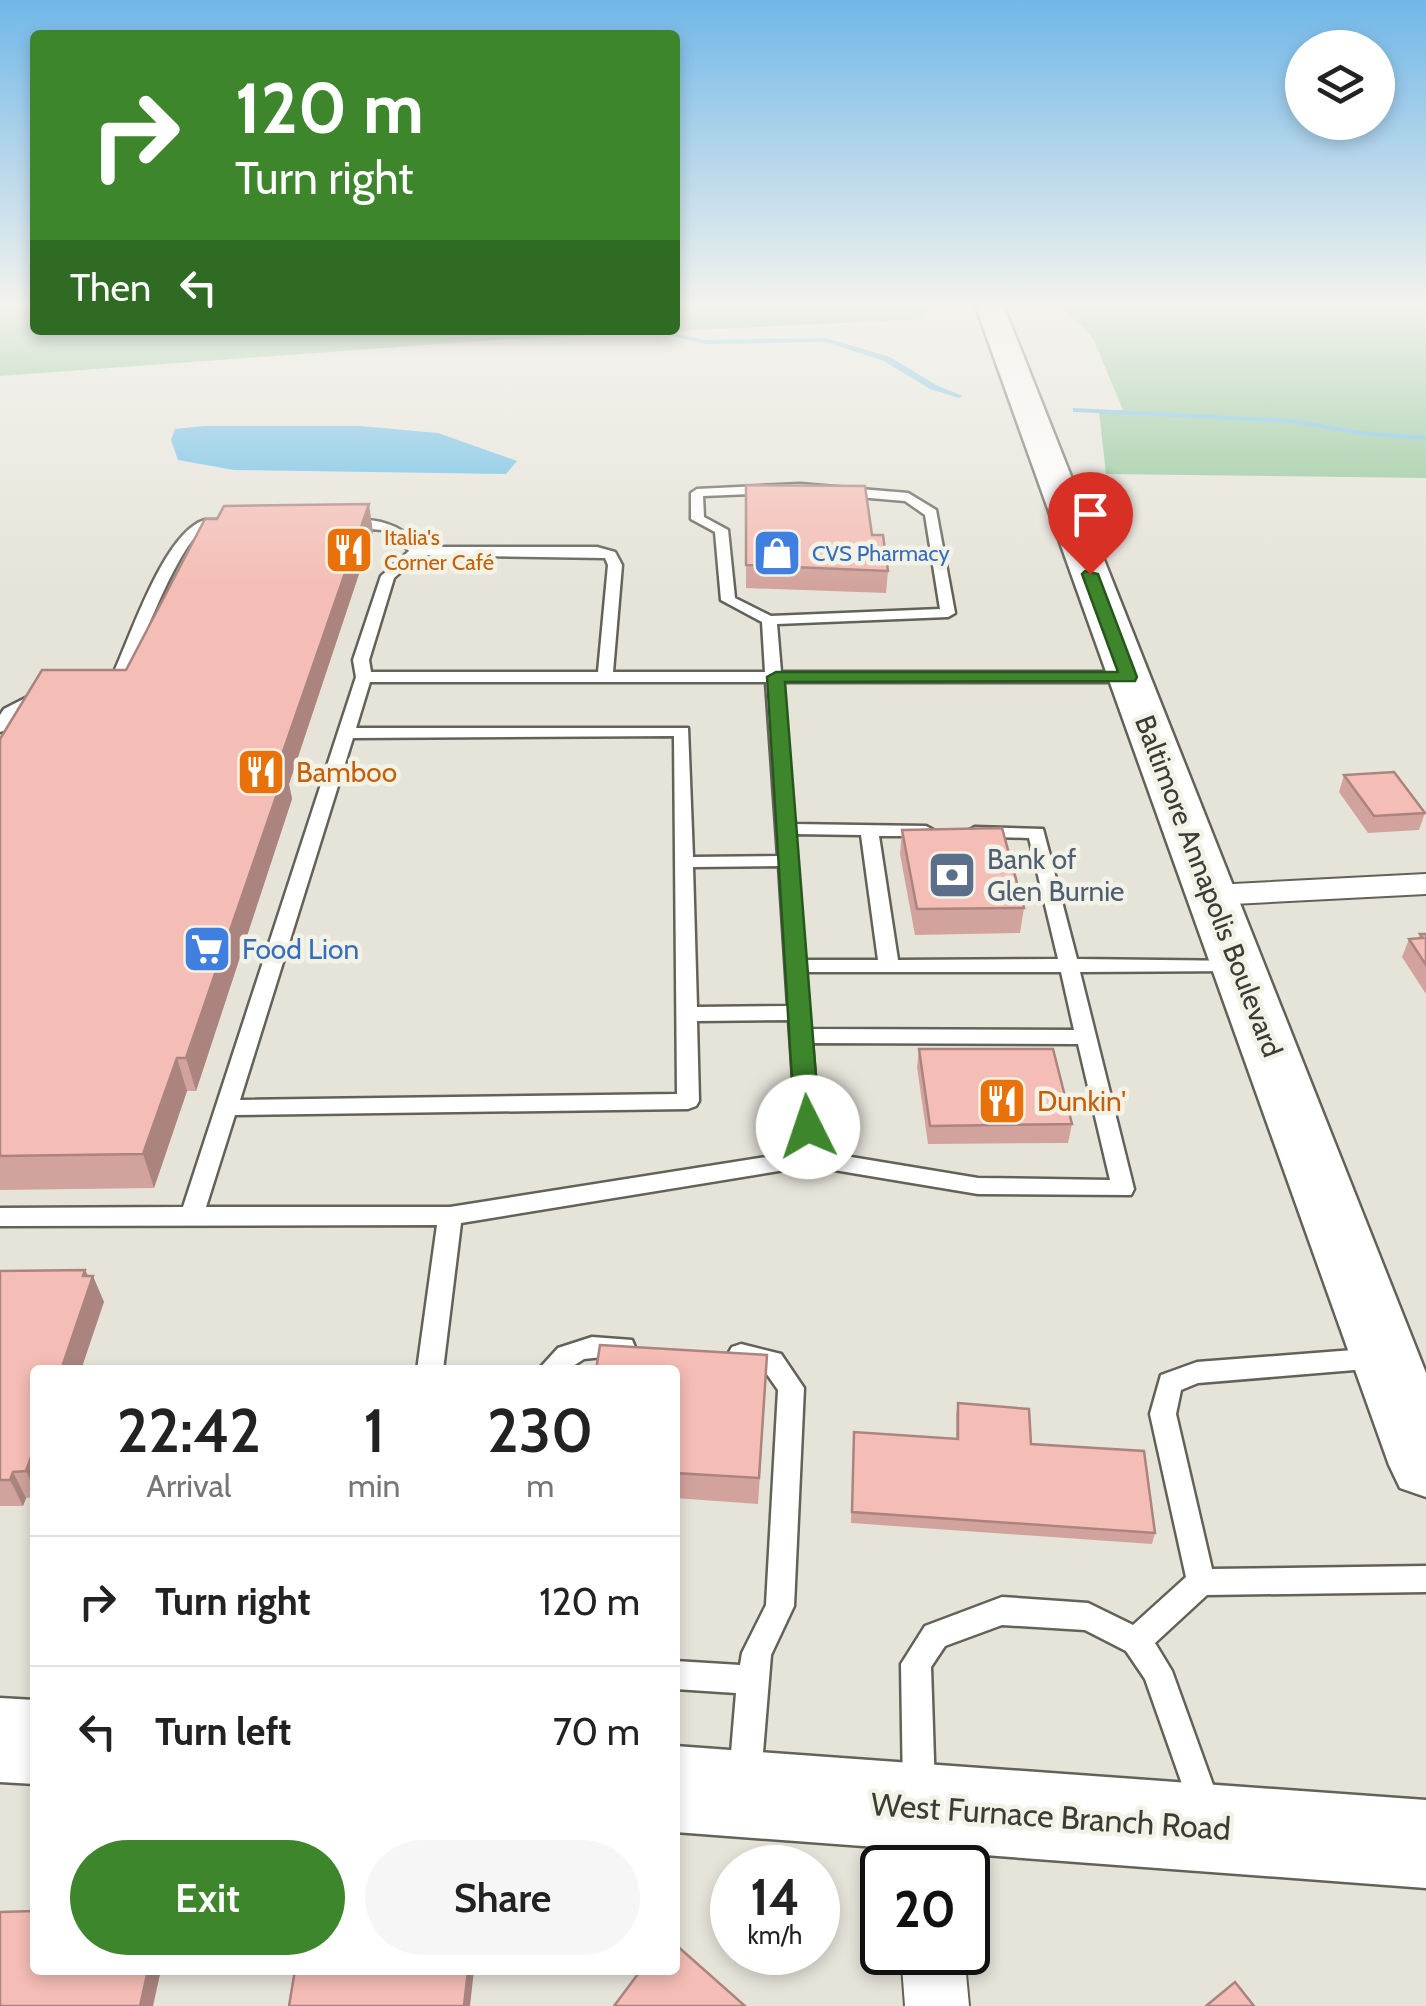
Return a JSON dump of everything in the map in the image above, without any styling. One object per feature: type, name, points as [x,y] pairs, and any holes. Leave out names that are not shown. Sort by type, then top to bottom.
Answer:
[{"type":"main road","name":"Baltimore Annapolis Boulevard","points":[[1025,401],[1426,1465]]},
{"type":"main road","points":[[0,1740],[30,1742]]},
{"type":"main road","name":"West Furnace Branch Road","points":[[710,1792],[922,1837],[1212,1828],[1426,1844]]},
{"type":"street","points":[[1214,895],[1426,884]]},
{"type":"street","points":[[934,1975],[937,2006]]},
{"type":"lane","points":[[800,488],[908,498],[931,513],[948,614],[769,620],[728,600],[720,530],[698,519],[697,493],[800,488]]},
{"type":"lane","points":[[90,683],[120,675],[175,558],[193,529],[204,524],[241,524]]},
{"type":"lane","points":[[333,524],[388,524],[404,534],[417,551]]},
{"type":"lane","points":[[192,1216],[364,677],[361,660],[388,576],[417,551],[598,551],[610,555],[616,565],[605,677]]},
{"type":"lane","points":[[769,620],[810,1158]]},
{"type":"lane","points":[[364,677],[1128,677]]},
{"type":"lane","points":[[0,727],[10,712],[54,690]]},
{"type":"lane","points":[[226,1108],[688,1101],[682,731],[346,732]]},
{"type":"lane","points":[[0,1217],[450,1216],[810,1158],[978,1186],[1123,1189],[1037,833],[787,829]]},
{"type":"lane","points":[[869,830],[889,966]]},
{"type":"lane","points":[[684,862],[789,861]]},
{"type":"lane","points":[[796,966],[1240,965]]},
{"type":"lane","points":[[686,1014],[800,1012]]},
{"type":"lane","points":[[801,1036],[1086,1037]]},
{"type":"lane","points":[[431,1365],[450,1216]]},
{"type":"lane","points":[[555,1365],[565,1353],[590,1345],[647,1348]]},
{"type":"lane","points":[[705,1352],[743,1354],[772,1361],[792,1388],[780,1606],[757,1653],[752,1680],[710,1792]]},
{"type":"lane","points":[[1201,1582],[1163,1414],[1170,1383],[1197,1373],[1386,1358]]},
{"type":"lane","points":[[1136,1641],[1201,1582],[1426,1579]]},
{"type":"lane","points":[[922,1837],[916,1664],[935,1636],[1002,1611],[1088,1617],[1136,1641],[1157,1672],[1212,1828]]},
{"type":"lane","points":[[680,1675],[752,1680]]},
{"type":"green space","points":[[1119,401],[1426,401],[1426,478],[1106,474],[1099,411],[1123,410]]},
{"type":"water","points":[[360,426],[438,433],[517,461],[506,474],[234,470],[178,460],[171,440],[175,429]]},
{"type":"building","points":[[746,485],[865,486],[872,535],[883,535],[888,571],[746,565]]},
{"type":"building","points":[[369,504],[277,769],[286,768],[186,1058],[177,1058],[143,1154],[0,1156],[0,739],[42,670],[126,670],[205,519],[217,519],[224,506]]},
{"type":"building","points":[[1394,772],[1425,813],[1374,816],[1344,775]]},
{"type":"building","points":[[1002,828],[1024,908],[917,909],[902,830]]},
{"type":"building","points":[[1420,934],[1426,934],[1426,965],[1409,939],[1423,938]]},
{"type":"building","points":[[919,1049],[1053,1049],[1072,1124],[930,1126]]},
{"type":"building","points":[[85,1270],[83,1276],[93,1276],[63,1365],[30,1365],[30,1460],[26,1471],[13,1472],[10,1480],[0,1480],[0,1271]]},
{"type":"building","points":[[600,1345],[767,1355],[759,1478],[680,1473],[680,1365],[597,1365]]},
{"type":"building","points":[[958,1403],[1029,1409],[1031,1444],[1144,1451],[1155,1533],[852,1512],[854,1432],[958,1439]]},
{"type":"building","points":[[30,1911],[30,1975],[147,1975],[140,2006],[0,2006],[0,1912]]},
{"type":"building","points":[[680,1948],[745,2006],[614,2006],[637,1975],[680,1975]]},
{"type":"building","points":[[294,1975],[467,1975],[464,2006],[289,2006]]},
{"type":"building","points":[[1235,1982],[1254,2006],[1206,2006]]},
{"type":"waterway","points":[[1076,410],[1292,421],[1360,433],[1426,438]]},
{"type":"place","name":"Italia's Corner Café","points":[[349,550]]},
{"type":"place","name":"CVS Pharmacy","points":[[777,553]]},
{"type":"place","name":"Bamboo","points":[[261,772]]},
{"type":"place","name":"Bank of Glen Burnie","points":[[952,875]]},
{"type":"place","name":"Food Lion","points":[[207,949]]},
{"type":"place","name":"Dunkin'","points":[[1002,1101]]},
{"type":"route","points":[[808,1127],[776,677],[1128,677],[1090,574]]}]
